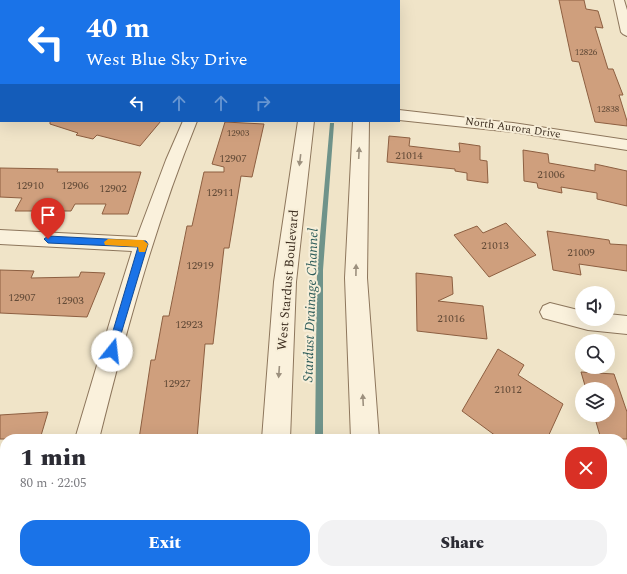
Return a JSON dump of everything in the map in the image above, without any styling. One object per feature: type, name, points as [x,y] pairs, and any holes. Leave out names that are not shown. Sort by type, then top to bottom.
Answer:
[{"type":"street","points":[[619,0],[627,32]]},
{"type":"street","name":"North Aurora Drive","points":[[400,115],[451,119],[568,135],[627,145]]},
{"type":"street","points":[[88,434],[143,244],[179,145],[190,122]]},
{"type":"street","name":"West Stardust Boulevard","points":[[276,434],[285,282],[306,122]]},
{"type":"street","points":[[361,122],[356,278],[365,434]]},
{"type":"street","points":[[0,237],[143,244]]},
{"type":"street","points":[[550,312],[588,321],[627,325]]},
{"type":"building","points":[[559,0],[584,0],[586,9],[598,11],[603,28],[595,27],[608,69],[613,69],[623,95],[619,95],[627,121],[627,126],[595,122],[579,62],[572,61]]},
{"type":"building","points":[[50,122],[160,122],[140,146],[97,135],[93,139],[76,135],[78,133],[50,124]]},
{"type":"building","points":[[225,122],[264,124],[252,177],[241,176],[229,248],[224,248],[213,344],[205,344],[197,434],[140,434],[151,360],[155,360],[163,316],[169,316],[187,226],[192,226],[204,172],[224,172],[224,167],[212,164]]},
{"type":"building","points":[[389,136],[410,138],[409,146],[460,152],[459,143],[480,146],[480,160],[487,161],[488,183],[467,180],[467,173],[455,171],[455,169],[387,162]]},
{"type":"building","points":[[523,150],[548,154],[549,163],[595,171],[595,164],[627,171],[627,206],[597,199],[597,193],[561,187],[562,193],[538,188],[537,183],[524,181]]},
{"type":"building","points":[[0,168],[58,169],[57,172],[141,172],[128,214],[102,214],[106,204],[75,204],[71,211],[15,211],[22,198],[0,197]]},
{"type":"building","points":[[506,223],[536,255],[489,277],[454,235],[477,226],[483,233]]},
{"type":"building","points":[[547,231],[609,240],[610,244],[627,245],[627,271],[579,264],[581,275],[553,270]]},
{"type":"building","points":[[0,270],[34,271],[31,278],[79,277],[81,272],[105,273],[87,317],[0,313]]},
{"type":"building","points":[[416,273],[452,277],[453,294],[438,301],[483,306],[487,339],[417,331]]},
{"type":"building","points":[[498,349],[524,365],[518,375],[563,404],[549,434],[493,434],[462,411]]},
{"type":"building","points":[[582,374],[614,374],[627,412],[627,434],[600,434],[596,422],[615,422],[615,382],[584,382]]},
{"type":"building","points":[[48,412],[41,434],[0,434],[0,415]]},
{"type":"waterway","name":"Stardust Drainage Channel","points":[[319,434],[320,270],[332,124]]},
{"type":"slow traffic","points":[[108,242],[143,244],[142,250]]},
{"type":"route","points":[[48,239],[143,244],[112,351]]}]
